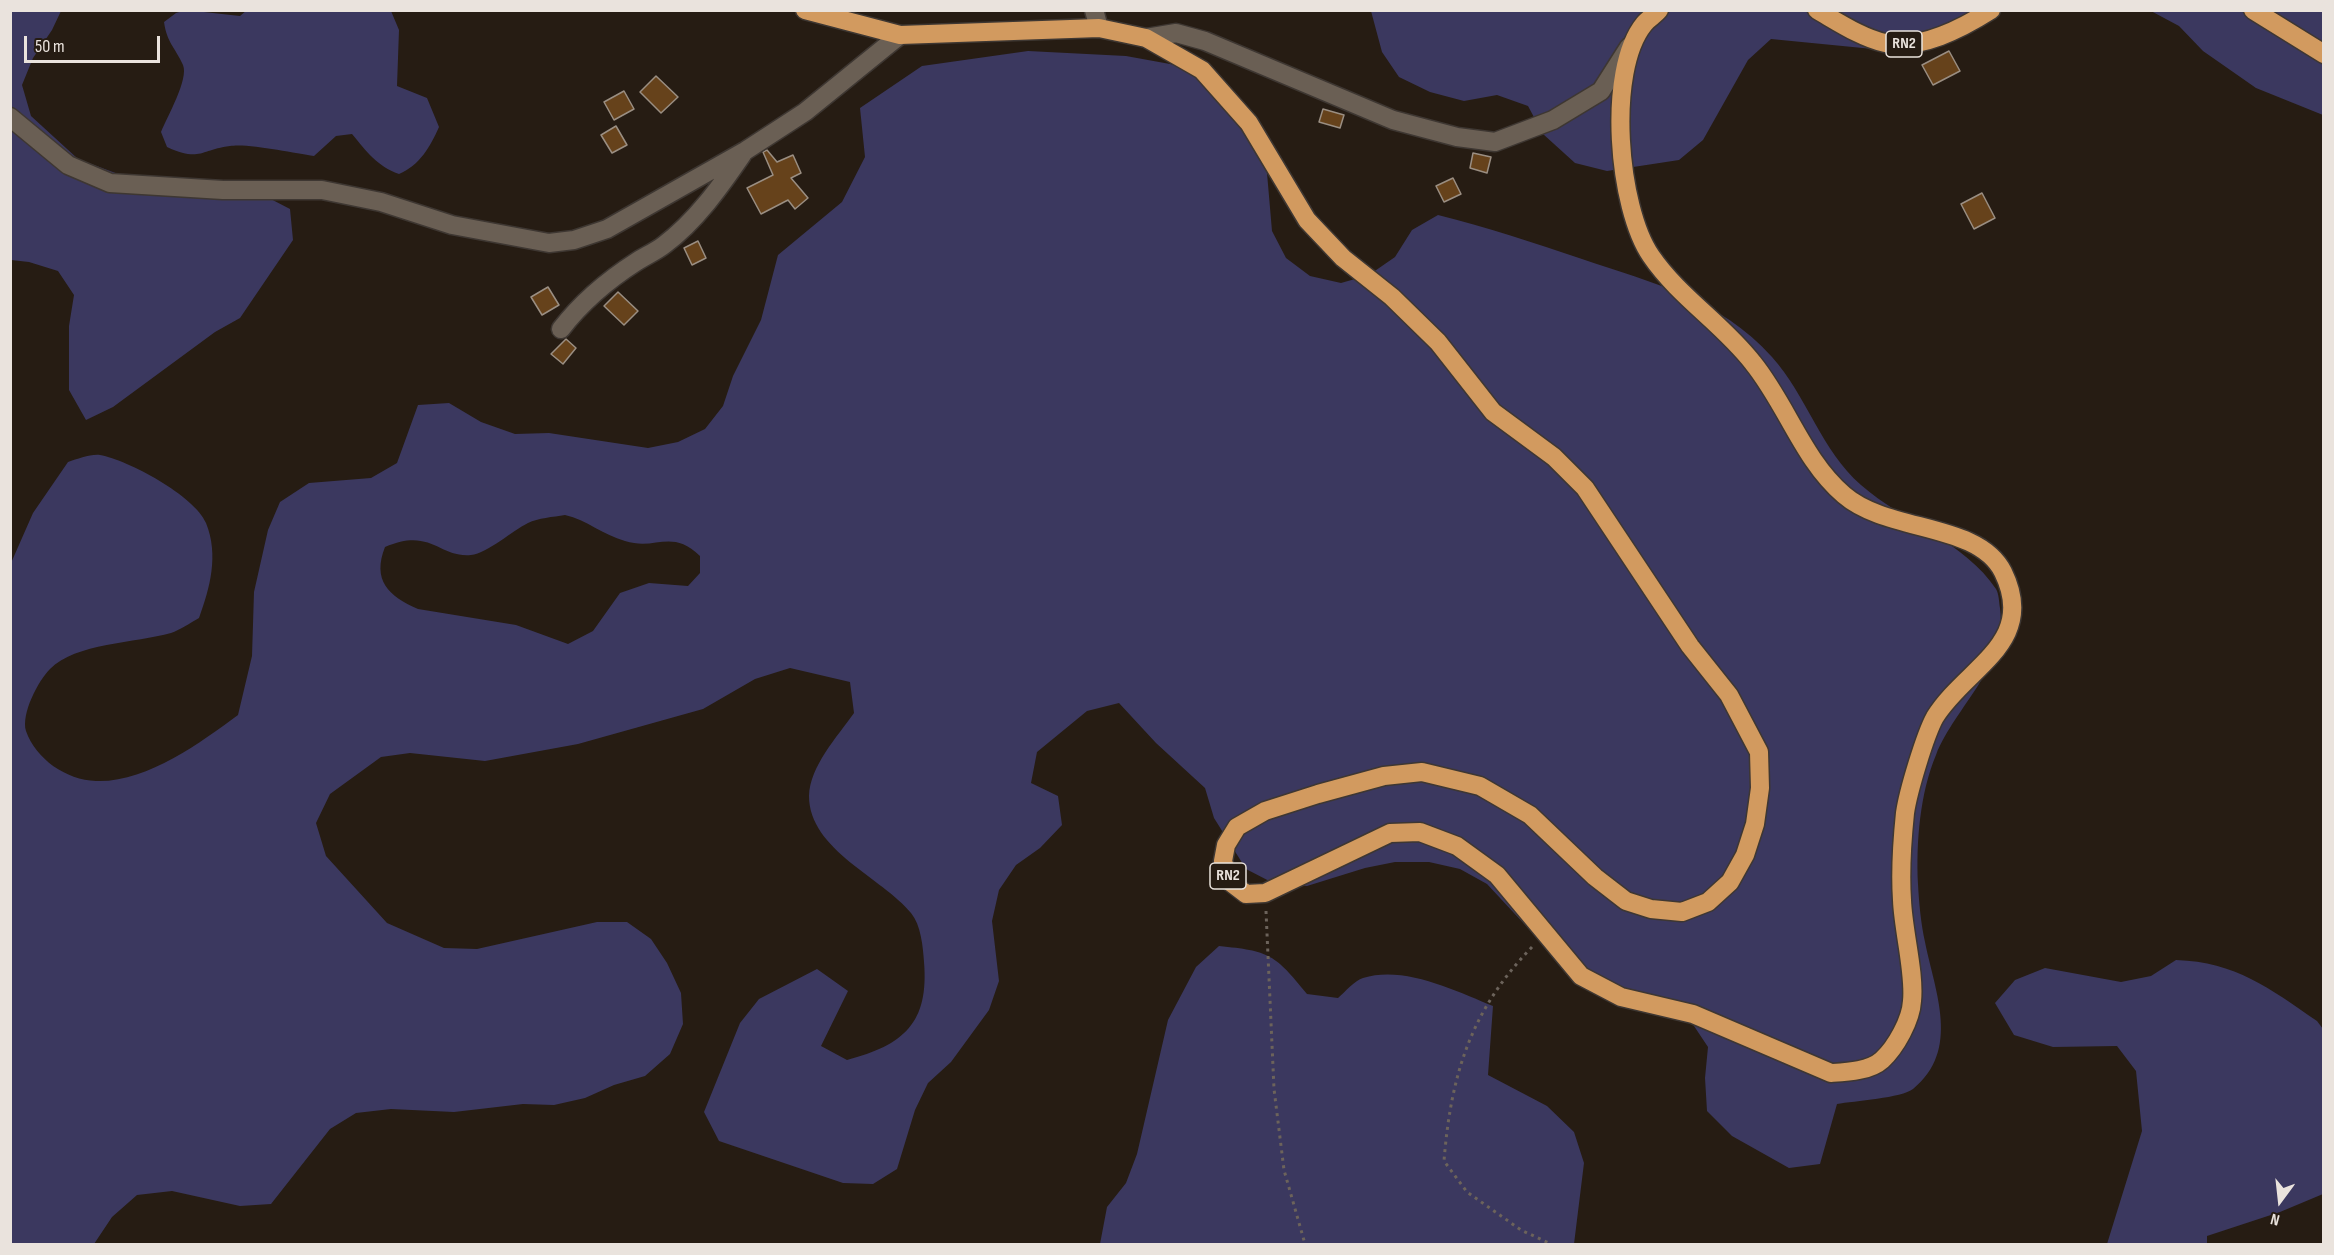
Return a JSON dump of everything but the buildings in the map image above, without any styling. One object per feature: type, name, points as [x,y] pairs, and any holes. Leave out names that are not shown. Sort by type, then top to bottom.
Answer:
[{"type":"highway","name":"RN2","points":[[805,10],[900,35],[1097,19],[1146,38],[1202,70],[1249,123],[1307,220],[1343,258],[1392,297],[1438,342],[1493,412],[1554,457],[1585,488],[1684,637],[1729,694],[1759,752],[1760,788],[1755,824],[1744,855],[1730,882],[1708,902],[1682,912],[1651,909],[1626,901],[1595,877],[1530,815],[1480,786],[1422,772],[1384,776],[1265,811],[1237,827],[1226,845],[1223,861],[1229,881],[1246,894],[1265,893],[1390,833],[1420,832],[1457,846],[1497,875],[1581,976],[1621,997],[1693,1014],[1831,1073],[1855,1072],[1881,1061],[1903,1031],[1912,1001],[1902,901],[1901,859],[1909,799],[1935,718],[1962,686],[1989,661],[2006,637],[2012,614],[2010,589],[2001,568],[1984,548],[1954,536],[1874,515],[1845,496],[1818,468],[1753,362],[1681,292],[1649,255],[1630,210],[1619,135],[1625,66],[1643,25],[1659,10]]},
{"type":"highway","name":"RN2","points":[[1817,10],[1850,29],[1884,43],[1915,45],[1991,10]]},
{"type":"highway","points":[[2253,10],[2324,54]]},
{"type":"street","points":[[1146,38],[1176,33],[1205,41],[1393,120],[1457,137],[1495,142],[1553,120],[1601,91],[1643,25]]},
{"type":"street","points":[[10,117],[68,165],[110,183],[223,190],[322,190],[381,202],[452,225],[549,243],[574,240],[607,230],[745,151],[805,112],[900,35]]},
{"type":"street","points":[[561,329],[573,313],[602,288],[672,237],[713,197],[745,151]]},
{"type":"path","points":[[1265,893],[1274,1089],[1284,1170],[1305,1245]]},
{"type":"path","points":[[1545,934],[1513,967],[1486,1003],[1456,1073],[1444,1161],[1467,1192],[1521,1230],[1551,1245]]},
{"type":"shaded area","points":[[186,10],[240,16],[247,10],[391,11],[399,30],[397,86],[427,98],[439,127],[432,142],[413,166],[399,174],[378,163],[352,134],[336,136],[314,156],[238,145],[200,154],[187,154],[167,147],[161,132],[180,88],[184,71],[167,35],[164,22],[176,13]]},
{"type":"shaded area","points":[[11,11],[61,11],[52,30],[33,58],[22,85],[31,116],[78,159],[169,193],[263,195],[290,209],[293,240],[240,318],[215,332],[113,407],[86,420],[69,390],[69,326],[74,295],[58,271],[29,262],[11,260]]},
{"type":"shaded area","points":[[1371,11],[1988,11],[1939,34],[1873,49],[1771,39],[1748,60],[1703,140],[1679,160],[1607,171],[1575,163],[1543,134],[1528,106],[1497,95],[1464,101],[1430,92],[1399,77],[1382,52]]},
{"type":"shaded area","points":[[2151,11],[2323,11],[2323,115],[2256,88],[2203,51],[2179,26]]},
{"type":"shaded area","points":[[1028,51],[1126,56],[1203,70],[1264,138],[1272,231],[1286,258],[1310,276],[1341,283],[1369,275],[1395,257],[1412,230],[1438,215],[1528,241],[1684,295],[1730,321],[1752,337],[1772,357],[1847,471],[1877,498],[1968,558],[1996,589],[1998,596],[2000,629],[1996,649],[1989,667],[1936,755],[1926,785],[1920,818],[1918,868],[1920,906],[1941,1020],[1941,1039],[1937,1057],[1928,1074],[1907,1092],[1889,1097],[1837,1104],[1820,1164],[1789,1168],[1732,1136],[1707,1111],[1705,1078],[1708,1047],[1690,1020],[1568,971],[1487,884],[1460,869],[1429,862],[1395,862],[1365,868],[1307,886],[1275,884],[1246,869],[1214,818],[1205,788],[1156,743],[1119,703],[1087,711],[1037,752],[1031,783],[1058,796],[1062,825],[1040,848],[1016,865],[999,890],[992,921],[999,981],[989,1010],[951,1062],[928,1083],[915,1110],[897,1169],[873,1184],[843,1183],[719,1141],[704,1112],[740,1023],[759,999],[817,969],[848,991],[821,1046],[847,1060],[884,1047],[898,1038],[917,1016],[922,1001],[924,956],[921,936],[914,918],[899,900],[834,848],[821,832],[812,815],[809,796],[814,774],[826,752],[854,713],[850,682],[790,668],[755,679],[703,709],[578,744],[485,761],[410,753],[381,757],[330,794],[316,823],[326,856],[387,923],[444,948],[477,949],[597,922],[627,922],[651,939],[667,963],[681,993],[683,1024],[670,1054],[645,1076],[614,1085],[585,1098],[554,1105],[523,1104],[454,1112],[391,1109],[356,1113],[330,1129],[271,1204],[240,1206],[172,1191],[137,1195],[112,1217],[94,1244],[11,1244],[11,563],[33,513],[68,462],[100,455],[127,464],[159,481],[189,502],[199,513],[206,523],[212,547],[212,571],[199,618],[171,633],[90,649],[61,660],[40,681],[28,707],[26,731],[45,759],[74,777],[96,781],[115,780],[153,768],[172,759],[238,715],[252,656],[254,592],[268,530],[280,502],[309,483],[371,478],[397,463],[418,405],[449,403],[481,422],[515,434],[549,433],[648,448],[678,442],[705,429],[723,406],[733,376],[761,320],[778,255],[842,202],[865,157],[860,108],[922,66]],"holes":[[[565,515],[625,541],[646,544],[680,543],[700,556],[700,573],[688,586],[649,583],[620,593],[593,631],[568,644],[516,625],[418,609],[391,592],[385,586],[382,578],[380,569],[385,547],[413,540],[460,555],[471,555],[485,550],[532,521]]]},
{"type":"shaded area","points":[[1219,946],[1249,950],[1270,957],[1287,970],[1307,994],[1338,998],[1360,979],[1379,975],[1395,975],[1412,977],[1446,987],[1493,1006],[1488,1075],[1547,1106],[1574,1132],[1584,1163],[1574,1244],[1100,1244],[1107,1207],[1126,1183],[1137,1154],[1168,1020],[1196,967]]},
{"type":"shaded area","points":[[2176,960],[2197,962],[2234,971],[2283,998],[2317,1021],[2323,1029],[2323,1194],[2280,1212],[2207,1236],[2207,1244],[2107,1244],[2142,1131],[2136,1071],[2117,1046],[2053,1047],[2014,1035],[1995,1003],[2015,980],[2045,968],[2121,982],[2151,976]]}]
